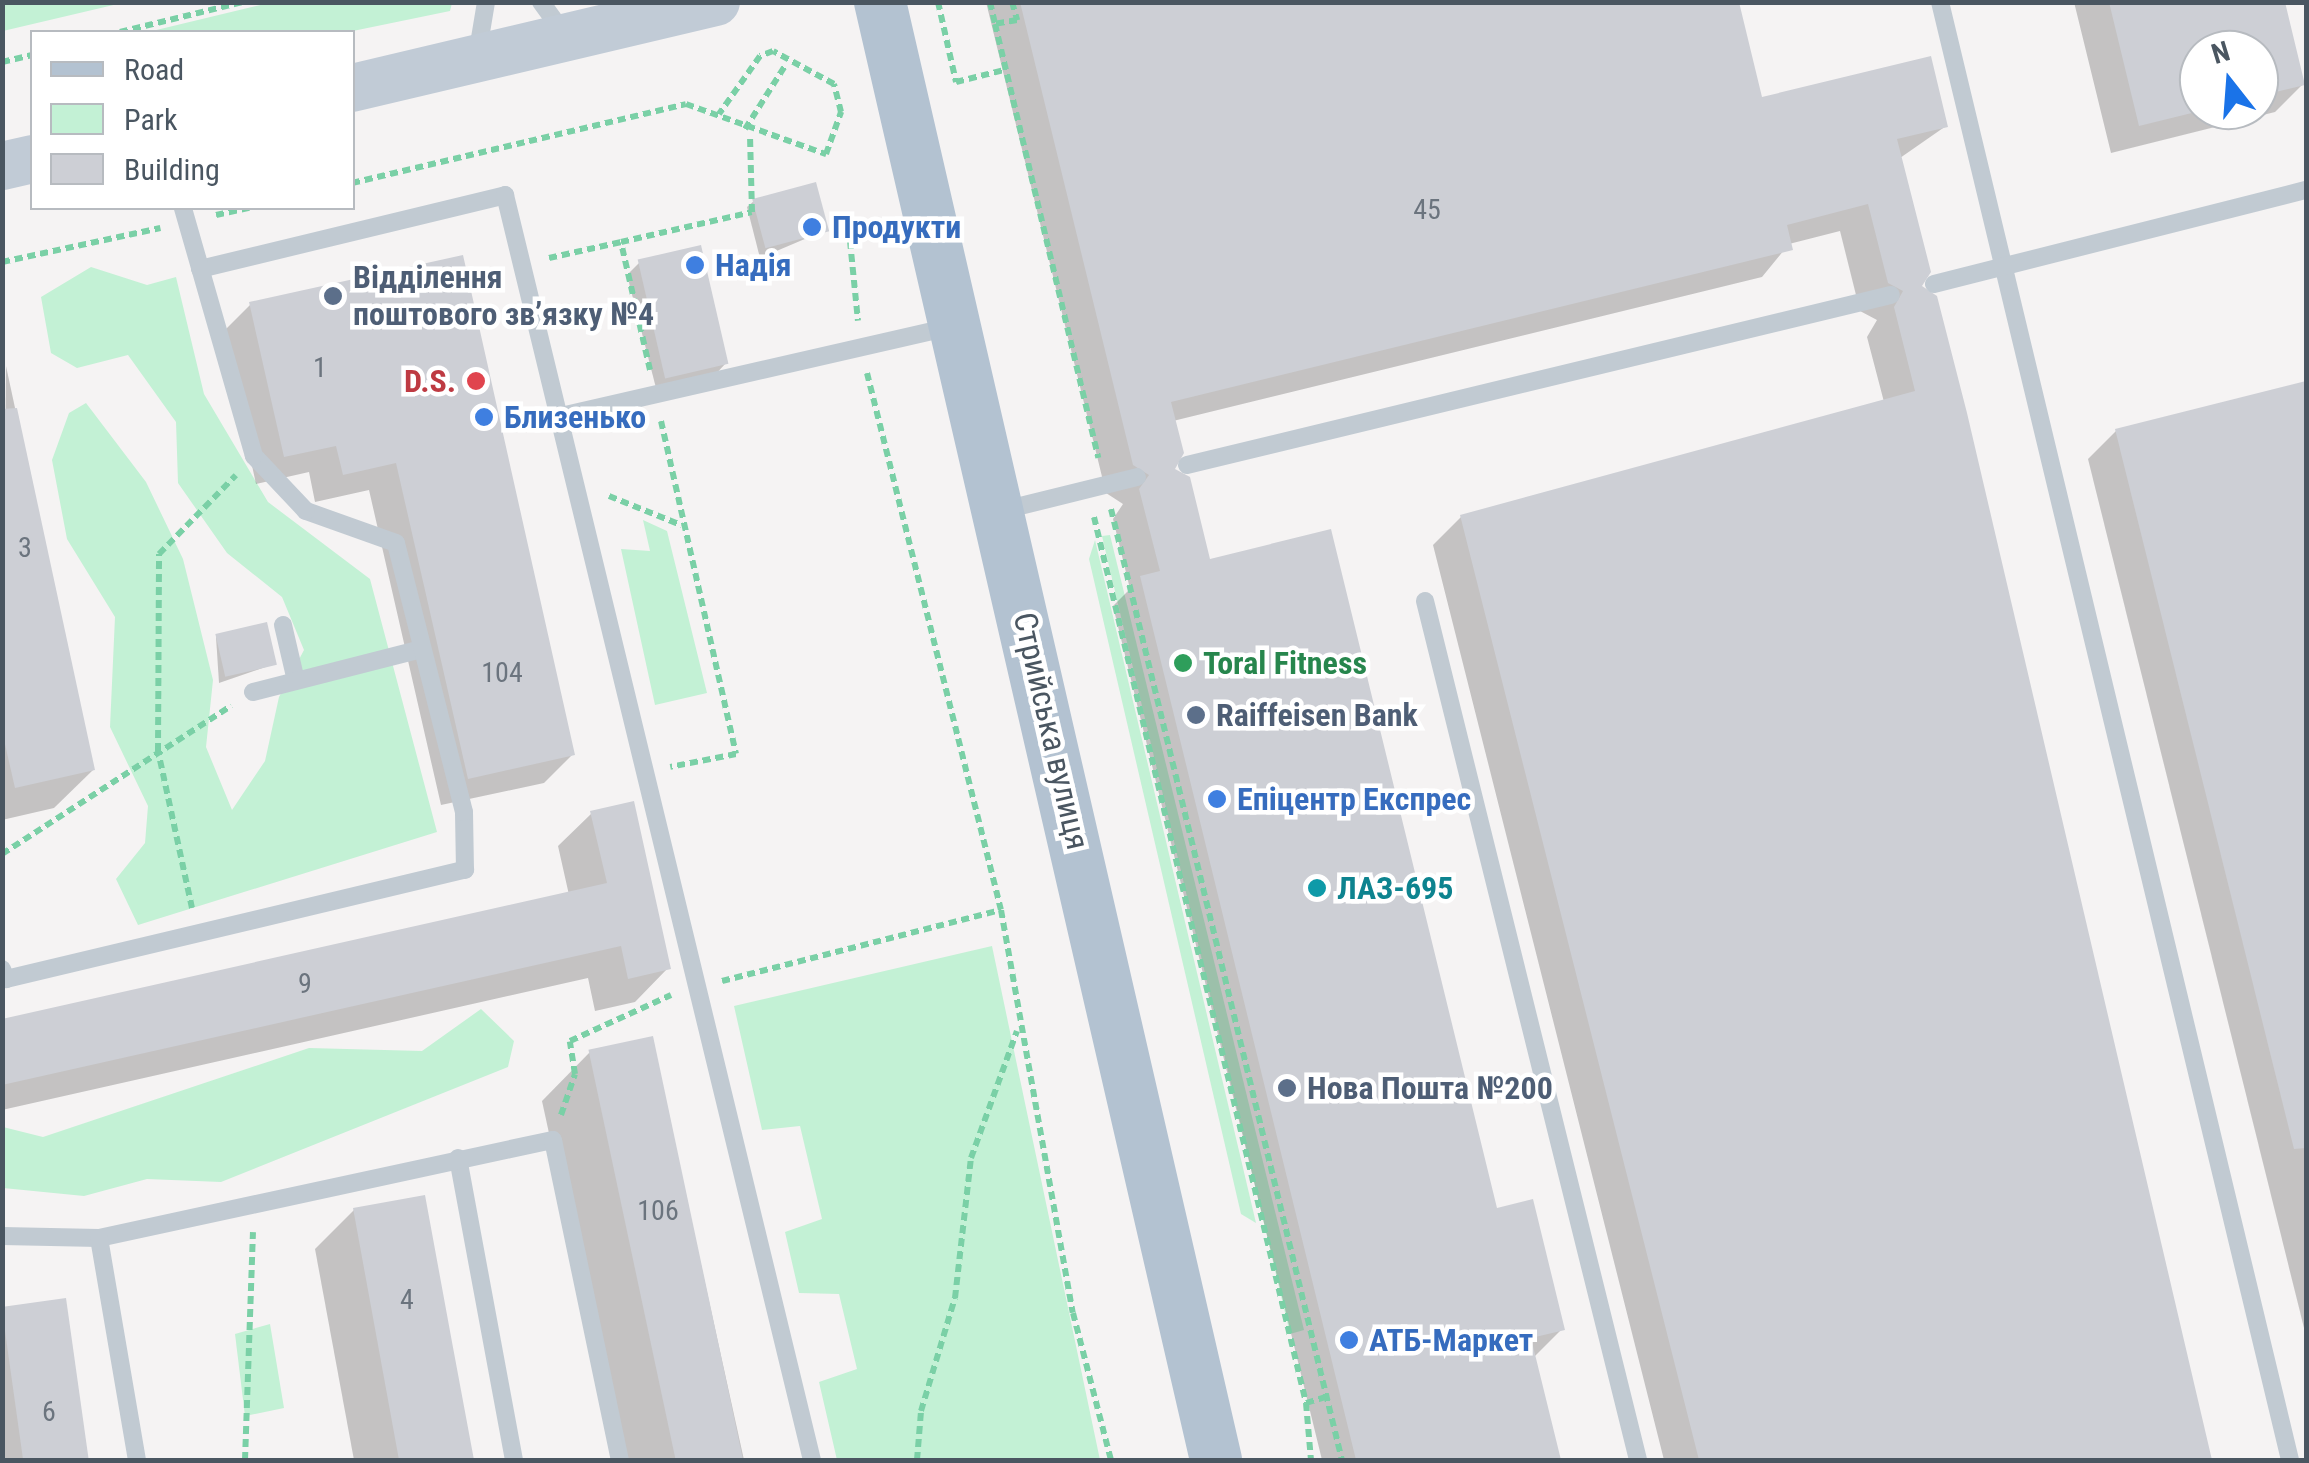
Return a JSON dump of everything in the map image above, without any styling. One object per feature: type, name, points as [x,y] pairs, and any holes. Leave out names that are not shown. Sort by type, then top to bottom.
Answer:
[{"type":"main road","points":[[355,87],[476,60],[555,21],[716,2]]},
{"type":"main road","name":"Стрийська вулиця","points":[[880,2],[1216,1460]]},
{"type":"main road","points":[[2,166],[30,159]]},
{"type":"lane","points":[[476,60],[486,2]]},
{"type":"lane","points":[[1940,2],[2290,1460]]},
{"type":"lane","points":[[1934,284],[2306,190]]},
{"type":"lane","points":[[200,268],[506,196],[644,772],[701,987],[812,1460]]},
{"type":"lane","points":[[2,969],[6,979],[465,870],[464,812],[418,650],[396,543],[306,510],[254,456],[185,215]]},
{"type":"lane","points":[[1187,465],[1891,294]]},
{"type":"lane","points":[[561,416],[956,326]]},
{"type":"lane","points":[[1000,511],[1136,478]]},
{"type":"lane","points":[[1425,601],[1638,1460]]},
{"type":"lane","points":[[282,624],[296,681]]},
{"type":"lane","points":[[253,692],[418,650]]},
{"type":"lane","points":[[2,1236],[99,1238],[553,1140],[620,1460]]},
{"type":"lane","points":[[458,1158],[514,1460]]},
{"type":"lane","points":[[99,1238],[137,1460]]},
{"type":"path","points":[[128,30],[243,2]]},
{"type":"path","points":[[938,2],[956,82],[1004,70]]},
{"type":"path","points":[[990,2],[1096,488],[1306,1403],[1311,1460]]},
{"type":"path","points":[[995,24],[1016,20],[1012,2]]},
{"type":"path","points":[[355,182],[686,104],[719,114],[747,132],[826,154],[841,112],[834,84],[773,52],[760,56],[719,114]]},
{"type":"path","points":[[2,62],[30,55]]},
{"type":"path","points":[[538,261],[752,212],[747,132],[786,66]]},
{"type":"path","points":[[2,262],[185,215],[231,210]]},
{"type":"path","points":[[850,241],[861,347],[1001,910],[1018,1031],[1111,1460]]},
{"type":"path","points":[[621,242],[736,754],[644,772]]},
{"type":"path","points":[[198,934],[158,751],[159,554],[254,456]]},
{"type":"path","points":[[577,483],[682,526]]},
{"type":"path","points":[[1096,488],[1342,1460]]},
{"type":"path","points":[[2,854],[253,692]]},
{"type":"path","points":[[553,1140],[575,1074],[570,1040],[701,987],[1001,910]]},
{"type":"path","points":[[918,1460],[921,1411],[955,1298],[971,1158],[1018,1031]]},
{"type":"path","points":[[245,1460],[251,1240],[261,1202]]},
{"type":"path","points":[[1306,1403],[1326,1397]]},
{"type":"green space","points":[[3,2],[122,2],[122,3],[3,31]]},
{"type":"green space","points":[[269,2],[452,3],[450,11],[355,31],[156,30]]},
{"type":"green space","points":[[91,267],[147,285],[176,277],[204,394],[268,502],[370,579],[437,832],[138,925],[116,879],[145,843],[148,806],[110,727],[115,617],[67,539],[52,460],[69,413],[86,403],[146,482],[183,559],[213,680],[206,747],[232,810],[265,761],[279,697],[304,650],[282,597],[227,553],[178,483],[176,422],[128,355],[77,368],[51,353],[41,297]]},
{"type":"green space","points":[[643,520],[667,531],[707,693],[655,705],[621,549],[650,551]]},
{"type":"green space","points":[[1110,535],[1304,1330],[1290,1334],[1102,536]]},
{"type":"green space","points":[[1095,540],[1256,1223],[1241,1214],[1089,559]]},
{"type":"green space","points":[[992,946],[1100,1460],[837,1460],[819,1382],[857,1369],[839,1294],[799,1293],[785,1232],[822,1219],[800,1126],[762,1130],[734,1006]]},
{"type":"green space","points":[[481,1009],[514,1041],[508,1067],[221,1182],[147,1179],[84,1196],[3,1188],[3,1127],[43,1137],[309,1048],[422,1051]]},
{"type":"green space","points":[[270,1324],[284,1408],[245,1416],[235,1334]]},
{"type":"building","points":[[1020,2],[1739,2],[1762,97],[1931,56],[1948,127],[1897,139],[1931,272],[1922,286],[1937,296],[1967,413],[2212,1460],[1699,1460],[1460,515],[1915,391],[1894,307],[1903,291],[1888,283],[1868,204],[1787,225],[1793,250],[1171,402],[1184,453],[1175,469],[1190,477],[1210,559],[1331,529],[1497,1208],[1533,1199],[1565,1330],[1531,1338],[1561,1460],[1356,1460],[1140,576],[1160,571],[1139,489],[1149,475],[1133,465]]},
{"type":"building","points":[[2109,2],[2285,2],[2305,85],[2279,91],[2279,30],[2179,30],[2179,116],[2139,126]]},
{"type":"building","points":[[816,182],[829,231],[765,248],[752,199]]},
{"type":"building","points":[[701,245],[728,364],[665,378],[638,260]]},
{"type":"building","points":[[463,255],[575,755],[468,779],[396,463],[343,475],[336,446],[284,457],[249,302]]},
{"type":"building","points":[[2306,381],[2306,1148],[2294,1149],[2115,429]]},
{"type":"building","points":[[17,408],[95,770],[15,788],[2,731],[2,409]]},
{"type":"building","points":[[267,622],[277,665],[225,677],[215,634]]},
{"type":"building","points":[[634,801],[671,969],[628,979],[621,946],[2,1085],[2,1019],[607,883],[590,811]]},
{"type":"building","points":[[653,1036],[743,1460],[676,1460],[588,1050]]},
{"type":"building","points":[[425,1195],[474,1460],[399,1460],[353,1208]]},
{"type":"building","points":[[66,1298],[89,1460],[23,1460],[2,1307]]},
{"type":"place","name":"Продукти","points":[[812,227]]},
{"type":"place","name":"Надія","points":[[695,265]]},
{"type":"place","name":"Відділення поштового зв’язку №4","points":[[333,296]]},
{"type":"place","name":"D.S.","points":[[476,381]]},
{"type":"place","name":"Близенько","points":[[484,417]]},
{"type":"place","name":"Toral Fitness","points":[[1183,663]]},
{"type":"place","name":"Raiffeisen Bank","points":[[1196,715]]},
{"type":"place","name":"Епіцентр Експрес","points":[[1217,799]]},
{"type":"place","name":"ЛАЗ-695","points":[[1317,888]]},
{"type":"place","name":"Нова Пошта №200","points":[[1287,1088]]},
{"type":"place","name":"АТБ-Маркет","points":[[1349,1340]]}]
